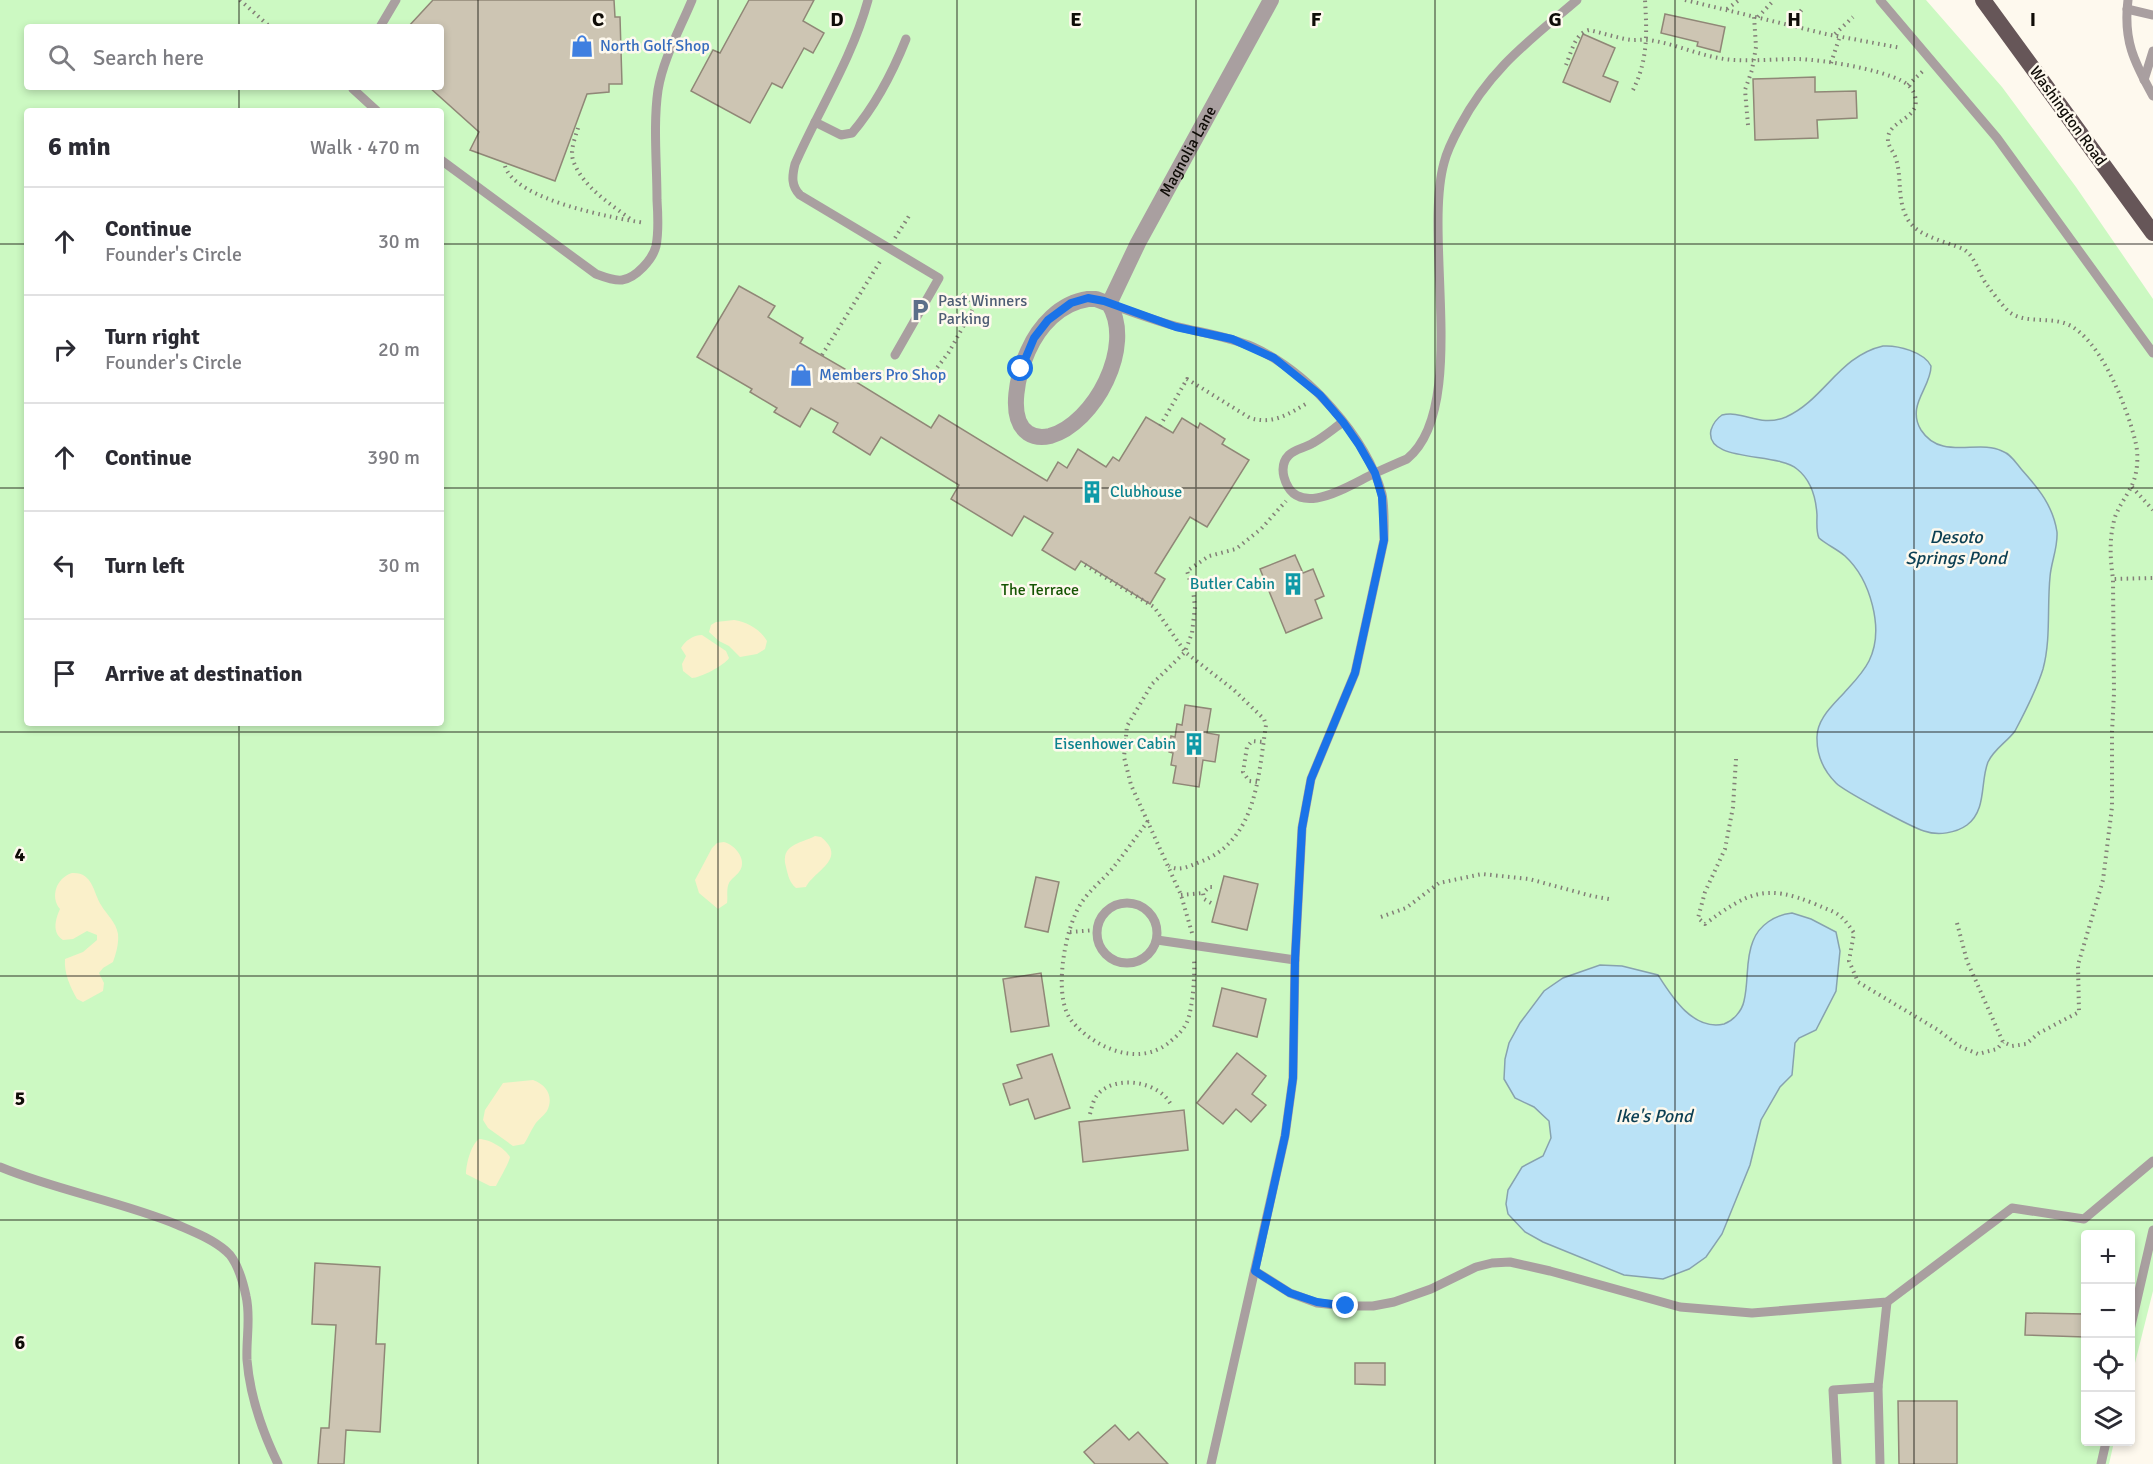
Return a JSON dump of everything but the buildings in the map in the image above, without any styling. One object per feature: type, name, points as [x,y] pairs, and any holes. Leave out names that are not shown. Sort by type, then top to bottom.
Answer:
[{"type":"main road","name":"Washington Road","points":[[1983,0],[2153,233]]},
{"type":"street","name":"Magnolia Lane","points":[[1109,304],[1138,243],[1271,0]]},
{"type":"street","points":[[1088,298],[1109,304],[1118,322],[1119,339],[1111,370],[1102,391],[1082,414],[1055,434],[1041,438],[1028,433],[1019,424],[1016,397],[1021,369],[1034,338],[1048,320],[1071,303],[1088,298]]},
{"type":"lane","points":[[382,24],[396,0]]},
{"type":"lane","points":[[444,162],[596,274],[615,280],[624,280],[637,272],[653,255],[656,247],[658,90],[664,66],[692,0]]},
{"type":"lane","points":[[867,0],[859,31],[850,52],[795,164],[793,181],[800,195],[939,278],[895,356]]},
{"type":"lane","points":[[1343,422],[1311,445],[1289,455],[1282,470],[1288,488],[1296,496],[1317,498],[1348,487],[1407,459],[1423,442],[1438,391],[1441,363],[1439,188],[1444,163],[1454,137],[1474,100],[1503,64],[1577,0]]},
{"type":"lane","points":[[1880,0],[1997,138],[2153,353]]},
{"type":"lane","points":[[2153,15],[2127,5],[2126,36],[2153,96]]},
{"type":"lane","points":[[815,122],[841,135],[852,133],[870,113],[893,71],[906,39]]},
{"type":"lane","points":[[2144,80],[2153,51]]},
{"type":"lane","points":[[2144,80],[2153,85]]},
{"type":"lane","points":[[354,90],[374,108]]},
{"type":"lane","points":[[1109,304],[1176,327],[1232,339],[1274,358],[1320,395],[1343,422],[1375,473],[1382,497],[1384,540],[1355,673],[1311,779],[1302,828],[1295,960],[1293,1078],[1285,1136],[1211,1464]]},
{"type":"lane","points":[[1132,903],[1141,906],[1155,920],[1157,940],[1146,957],[1137,962],[1117,962],[1101,949],[1096,930],[1104,912],[1112,906],[1132,903]]},
{"type":"lane","points":[[1157,940],[1295,960]]},
{"type":"lane","points":[[1255,1271],[1290,1293],[1317,1302],[1346,1306],[1373,1306],[1394,1302],[1431,1289],[1476,1267],[1510,1262],[1680,1307],[1752,1313],[1887,1302],[2012,1208],[2084,1219],[2153,1161]]},
{"type":"lane","points":[[0,1167],[31,1180],[154,1216],[204,1236],[227,1252],[235,1262],[246,1296],[249,1321],[247,1359],[254,1406],[278,1464]]},
{"type":"lane","points":[[2135,1308],[2153,1230]]},
{"type":"lane","points":[[1880,1464],[1878,1387],[1887,1302]]},
{"type":"lane","points":[[1837,1464],[1833,1390],[1878,1387]]},
{"type":"lane","points":[[2101,1464],[2105,1446]]},
{"type":"path","points":[[240,0],[267,24]]},
{"type":"path","points":[[1633,90],[1642,68],[1647,40],[1645,0]]},
{"type":"path","points":[[1685,0],[1834,35],[1893,45],[1933,62],[1908,85]]},
{"type":"path","points":[[1700,4],[1705,0]]},
{"type":"path","points":[[1726,10],[1739,0]]},
{"type":"path","points":[[1748,125],[1745,90],[1751,77],[1756,47],[1756,17],[1774,0]]},
{"type":"path","points":[[1789,25],[1804,7]]},
{"type":"path","points":[[1834,35],[1853,17]]},
{"type":"path","points":[[1566,65],[1582,32],[1589,30],[1620,38],[1647,40],[1734,60],[1801,59],[1831,63],[1868,71],[1908,85],[1913,91],[1916,105],[1910,115],[1890,131],[1888,145],[1896,156],[1899,193],[1905,215],[1910,223],[1928,235],[1965,250],[1971,256],[1988,286],[2010,312],[2026,319],[2054,320],[2080,331],[2088,340],[2114,384],[2136,441],[2138,456],[2132,487],[2116,514],[2110,538],[2113,579],[2114,693],[2112,807],[2103,880],[2078,965],[2079,1012],[2039,1033],[2026,1044],[2012,1046],[2003,1042],[1967,960],[1957,923]]},
{"type":"path","points":[[1831,63],[1840,36]]},
{"type":"path","points":[[578,128],[573,145],[573,159],[582,175],[597,193],[634,221]]},
{"type":"path","points":[[505,166],[507,172],[518,183],[540,196],[605,216],[658,226]]},
{"type":"path","points":[[890,246],[909,216]]},
{"type":"path","points":[[822,356],[884,256]]},
{"type":"path","points":[[930,377],[949,352],[972,311],[973,302],[962,293]]},
{"type":"path","points":[[1160,426],[1187,380],[1250,418],[1260,421],[1275,420],[1320,395]]},
{"type":"path","points":[[2132,487],[2153,510]]},
{"type":"path","points":[[1148,821],[1110,870],[1083,898],[1070,932],[1061,984],[1063,1000],[1075,1025],[1095,1042],[1109,1050],[1123,1054],[1136,1055],[1153,1051],[1169,1043],[1181,1032],[1187,1022],[1195,976],[1190,922],[1181,895],[1148,821],[1131,785],[1124,757],[1127,726],[1152,684],[1185,652],[1192,633],[1195,607],[1193,590],[1187,572],[1209,556],[1236,549],[1261,529],[1286,500],[1282,495]]},
{"type":"path","points":[[1085,565],[1154,607],[1185,652],[1234,690],[1264,719],[1266,725],[1256,794],[1242,829],[1233,840],[1208,859],[1185,868],[1177,869],[1168,865]]},
{"type":"path","points":[[2113,579],[2153,578]]},
{"type":"path","points":[[1124,740],[1166,746]]},
{"type":"path","points":[[1257,782],[1252,782],[1245,777],[1243,772],[1249,743],[1264,742]]},
{"type":"path","points":[[1736,759],[1733,807],[1725,849],[1705,892],[1698,918],[1704,924],[1749,896],[1770,892],[1791,894],[1843,916],[1854,933],[1849,962],[1858,982],[1938,1030],[1959,1046],[1978,1054],[1996,1049],[2003,1042]]},
{"type":"path","points":[[1381,917],[1406,908],[1439,883],[1482,874],[1529,879],[1609,899]]},
{"type":"path","points":[[1181,895],[1203,893],[1209,887],[1214,887]]},
{"type":"path","points":[[1203,893],[1204,899],[1211,903]]},
{"type":"path","points":[[1070,932],[1096,930]]},
{"type":"path","points":[[1090,1114],[1094,1100],[1100,1092],[1114,1084],[1132,1082],[1161,1092],[1172,1107]]},
{"type":"green space","name":"The Terrace","points":[[0,0],[1926,0],[2002,87],[2076,187],[2153,299],[2153,1291],[2135,1363],[2135,1230],[2081,1230],[2081,1446],[2113,1446],[2109,1464],[0,1464]]},
{"type":"sand","points":[[734,620],[744,622],[761,633],[767,641],[765,649],[757,654],[740,657],[709,632],[711,625],[716,622]]},
{"type":"sand","points":[[702,635],[726,651],[729,658],[712,671],[692,678],[683,671],[682,664],[686,656],[681,648],[690,639]]},
{"type":"sand","points":[[815,836],[821,837],[828,845],[831,852],[830,858],[806,887],[796,888],[788,876],[786,854],[793,846]]},
{"type":"sand","points":[[724,842],[733,846],[742,863],[739,872],[728,885],[727,903],[718,909],[699,893],[695,880],[712,848],[717,843]]},
{"type":"sand","points":[[72,873],[88,879],[118,934],[113,962],[99,973],[104,983],[103,991],[83,1002],[77,999],[70,985],[65,970],[65,959],[83,952],[97,940],[97,935],[87,931],[73,939],[63,940],[56,930],[60,909],[55,899],[56,888],[66,875]]},
{"type":"sand","points":[[533,1080],[548,1092],[549,1106],[535,1124],[524,1144],[513,1146],[488,1128],[483,1120],[485,1110],[503,1083]]},
{"type":"sand","points":[[479,1139],[496,1145],[510,1157],[496,1186],[490,1186],[466,1174],[470,1155]]},
{"type":"water","name":"Desoto Springs Pond","points":[[1883,346],[1910,350],[1923,357],[1931,366],[1916,413],[1921,430],[1929,439],[1939,445],[1949,447],[1992,448],[2008,454],[2044,498],[2057,532],[2050,577],[2047,647],[2043,669],[2015,731],[1988,762],[1978,812],[1963,828],[1947,833],[1924,831],[1864,801],[1836,783],[1825,768],[1817,745],[1819,726],[1830,708],[1864,670],[1874,648],[1875,620],[1868,591],[1862,578],[1845,556],[1819,538],[1814,496],[1802,473],[1788,464],[1775,460],[1744,456],[1719,448],[1712,440],[1711,430],[1716,420],[1722,415],[1730,414],[1768,421],[1786,417],[1811,400],[1855,359]]},
{"type":"water","name":"Ike's Pond","points":[[1792,913],[1811,919],[1836,932],[1840,951],[1836,991],[1816,1030],[1799,1038],[1795,1043],[1792,1075],[1780,1087],[1761,1120],[1750,1165],[1722,1234],[1706,1257],[1689,1269],[1663,1279],[1624,1275],[1543,1242],[1525,1232],[1508,1214],[1506,1204],[1508,1190],[1522,1167],[1543,1156],[1551,1138],[1549,1121],[1534,1107],[1515,1098],[1504,1079],[1505,1059],[1509,1043],[1520,1023],[1544,991],[1563,978],[1600,965],[1622,966],[1658,975],[1677,1002],[1693,1017],[1713,1025],[1724,1024],[1737,1015],[1743,1005],[1749,956],[1759,930],[1768,922]]},
{"type":"place","name":"North Golf Shop","points":[[582,46]]},
{"type":"place","name":"Past Winners Parking","points":[[920,310]]},
{"type":"place","name":"Members Pro Shop","points":[[801,375]]},
{"type":"place","name":"Clubhouse","points":[[1092,492]]},
{"type":"place","name":"Butler Cabin","points":[[1293,584]]},
{"type":"place","name":"Eisenhower Cabin","points":[[1194,744]]},
{"type":"route","points":[[1021,369],[1034,338],[1048,320],[1063,308],[1079,300],[1088,298],[1104,301],[1176,327],[1232,339],[1274,358],[1320,395],[1343,422],[1375,473],[1382,497],[1384,540],[1371,606],[1355,673],[1311,779],[1302,828],[1295,960],[1293,1078],[1285,1136],[1255,1271],[1290,1293],[1317,1302],[1346,1306]]}]
